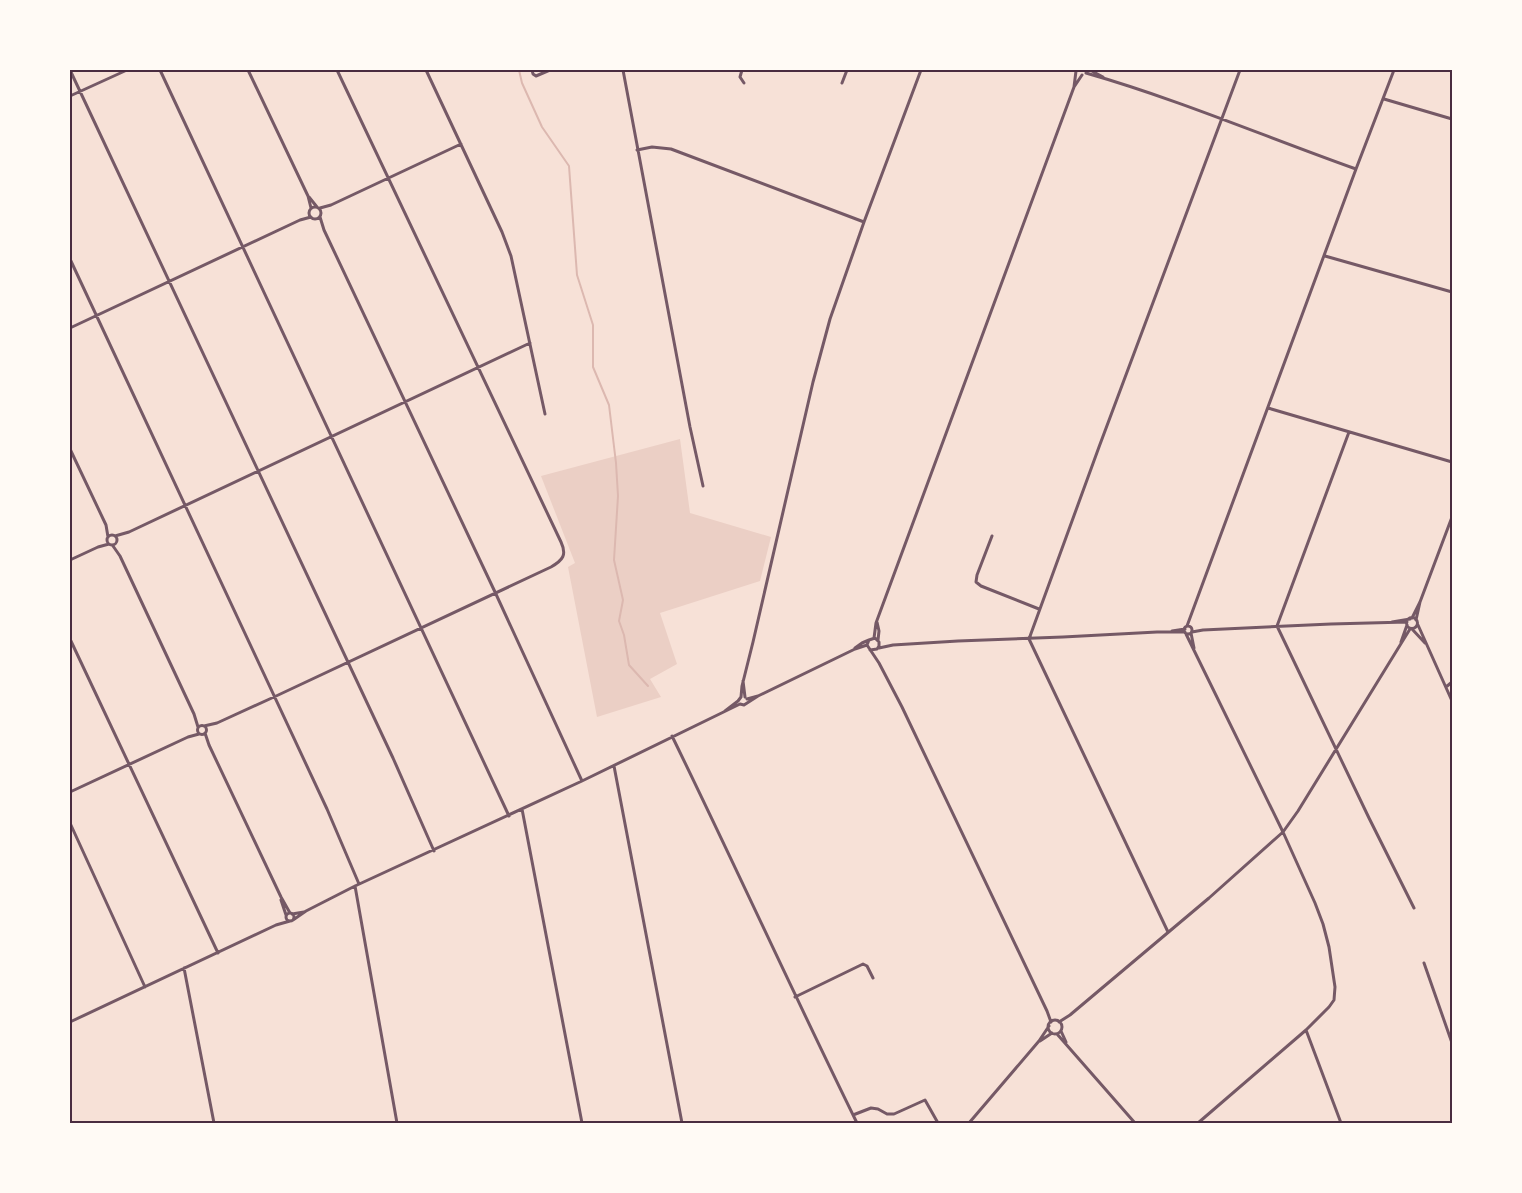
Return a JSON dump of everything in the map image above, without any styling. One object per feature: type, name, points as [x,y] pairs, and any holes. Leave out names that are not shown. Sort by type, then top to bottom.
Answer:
[{"type":"street","points":[[70,70],[393,758],[434,851]]},
{"type":"street","points":[[70,96],[127,70]]},
{"type":"street","points":[[160,70],[508,816]]},
{"type":"street","points":[[248,70],[308,196],[318,208],[324,230]]},
{"type":"street","points":[[188,737],[201,727],[217,723],[274,697],[562,560],[565,552],[337,70]]},
{"type":"street","points":[[426,70],[512,256],[545,414]]},
{"type":"street","points":[[532,70],[536,76],[550,70]]},
{"type":"street","points":[[622,70],[703,486]]},
{"type":"street","points":[[742,70],[740,78],[744,82]]},
{"type":"street","points":[[842,83],[847,70]]},
{"type":"street","points":[[739,703],[744,705],[743,681],[823,343],[836,298],[922,70]]},
{"type":"street","points":[[879,663],[877,621],[1074,87],[1076,70],[1103,77],[1356,170]]},
{"type":"street","points":[[1168,932],[1029,639],[1240,70]]},
{"type":"street","points":[[1198,1123],[1306,1030],[1330,1007],[1334,1000],[1333,970],[1323,924],[1283,832],[1251,771],[1194,649],[1189,630],[1191,616],[1394,70]]},
{"type":"street","points":[[1074,87],[1086,72]]},
{"type":"street","points":[[1384,99],[1452,119]]},
{"type":"street","points":[[300,220],[310,210],[331,205],[461,144]]},
{"type":"street","points":[[637,150],[659,147],[678,151],[864,222]]},
{"type":"street","points":[[308,196],[311,217]]},
{"type":"street","points":[[316,219],[331,205]]},
{"type":"street","points":[[70,328],[300,220],[311,217],[316,219],[324,230],[582,781]]},
{"type":"street","points":[[1325,256],[1452,292]]},
{"type":"street","points":[[70,259],[327,809],[358,885],[397,1123]]},
{"type":"street","points":[[98,547],[108,538],[129,532],[186,506],[530,343]]},
{"type":"street","points":[[1268,408],[1452,462]]},
{"type":"street","points":[[1348,432],[1277,626],[1414,908]]},
{"type":"street","points":[[70,449],[106,525],[117,542],[120,556],[291,921]]},
{"type":"street","points":[[1452,517],[1420,602],[1416,620],[1452,700]]},
{"type":"street","points":[[106,525],[111,545],[120,556]]},
{"type":"street","points":[[70,560],[98,547],[111,545],[129,532]]},
{"type":"street","points":[[992,536],[976,582],[981,586],[1039,609]]},
{"type":"street","points":[[1401,642],[1407,624],[1420,602]]},
{"type":"street","points":[[870,650],[893,645],[1389,622],[1411,618],[1416,620]]},
{"type":"street","points":[[1389,622],[1407,624],[1425,643]]},
{"type":"street","points":[[1067,1045],[1061,1031],[1062,1026],[1070,1015],[1283,832],[1298,811],[1401,642],[1411,629],[1418,625]]},
{"type":"street","points":[[70,639],[218,953]]},
{"type":"street","points":[[855,649],[869,640],[877,640],[893,645]]},
{"type":"street","points":[[867,646],[869,640]]},
{"type":"street","points":[[71,1020],[276,926],[291,921],[306,911],[358,885],[614,766],[725,711],[745,699],[758,696],[855,649],[867,646]]},
{"type":"street","points":[[867,646],[879,663],[1047,1010],[1051,1022]]},
{"type":"street","points":[[1446,687],[1452,682]]},
{"type":"street","points":[[70,792],[188,737],[203,733],[217,723]]},
{"type":"street","points":[[201,727],[203,733]]},
{"type":"street","points":[[672,736],[747,891],[795,997],[857,1123]]},
{"type":"street","points":[[614,766],[682,1123]]},
{"type":"street","points":[[522,809],[582,1123]]},
{"type":"street","points":[[70,823],[145,987]]},
{"type":"street","points":[[276,926],[289,915],[306,911]]},
{"type":"street","points":[[289,915],[291,921]]},
{"type":"street","points":[[1424,963],[1452,1043]]},
{"type":"street","points":[[795,997],[860,965],[867,966],[873,978]]},
{"type":"street","points":[[184,968],[214,1123]]},
{"type":"street","points":[[1047,1010],[1062,1026]]},
{"type":"street","points":[[969,1123],[1039,1041],[1051,1022],[1070,1015]]},
{"type":"street","points":[[1048,1026],[1052,1033]]},
{"type":"street","points":[[1306,1030],[1341,1123]]},
{"type":"street","points":[[1057,1034],[1061,1031]]},
{"type":"street","points":[[1039,1041],[1052,1033],[1057,1034],[1135,1123]]},
{"type":"street","points":[[853,1114],[874,1108],[887,1114],[894,1114],[925,1100],[938,1123]]},
{"type":"shaded area","points":[[680,439],[690,513],[771,537],[760,581],[660,613],[677,664],[650,679],[661,697],[597,717],[568,567],[575,563],[541,476]]},
{"type":"waterway","points":[[519,70],[522,83],[542,127],[569,166],[577,275],[593,325],[593,367],[609,405],[616,463],[618,496],[614,560],[623,600],[619,621],[624,635],[629,665],[648,686]]}]
